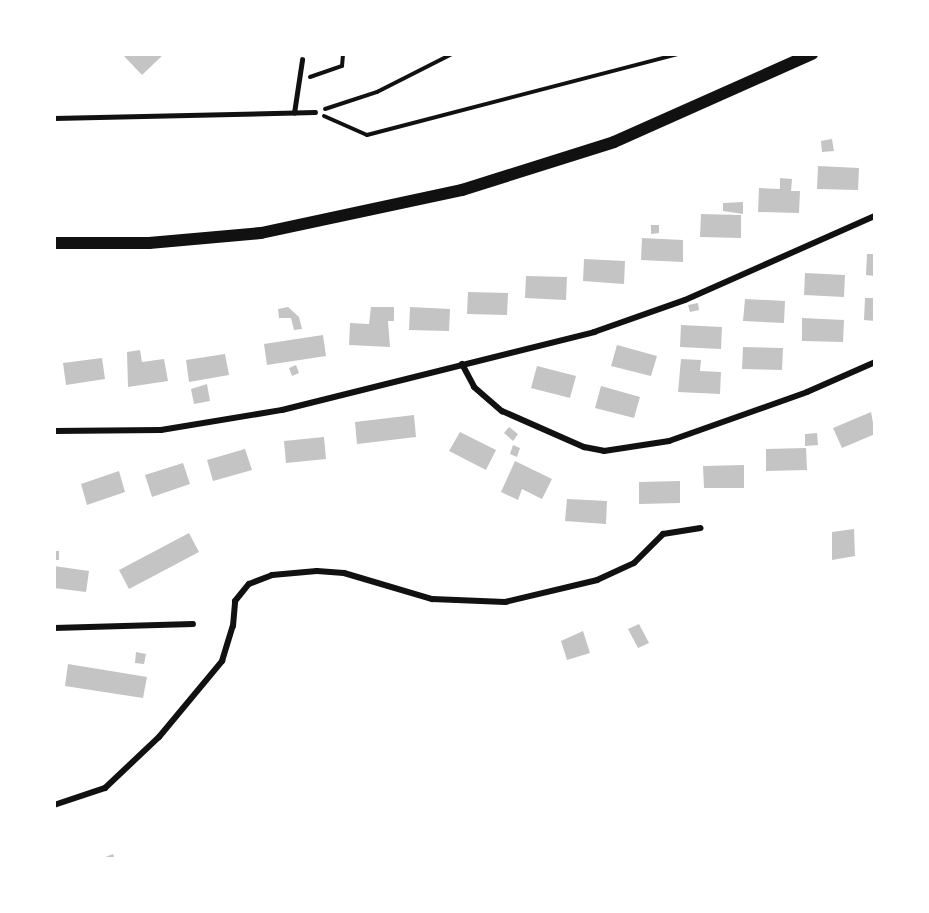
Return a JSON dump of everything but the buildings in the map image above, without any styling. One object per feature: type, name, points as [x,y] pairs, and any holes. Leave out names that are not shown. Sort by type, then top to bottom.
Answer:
[{"type":"main road","points":[[54,243],[149,243],[261,233],[462,190],[614,142],[812,54]]},
{"type":"street","points":[[54,431],[161,430],[218,422],[282,410],[594,332],[685,300],[875,216]]},
{"type":"street","points":[[462,364],[474,387],[502,411],[584,447],[604,451],[669,441],[807,392],[875,362]]},
{"type":"street","points":[[54,805],[105,788],[159,737],[222,661],[233,626],[235,600],[249,584],[272,575],[317,571],[344,573],[432,599],[505,602],[597,580],[634,563],[663,534],[701,528]]},
{"type":"street","points":[[54,628],[193,624]]},
{"type":"lane","points":[[294,113],[301,81],[302,60]]},
{"type":"lane","points":[[54,118],[315,112]]},
{"type":"path","points":[[301,81],[342,66],[343,54]]},
{"type":"path","points":[[315,112],[377,92],[452,54]]},
{"type":"path","points":[[315,112],[367,135],[678,54]]}]
